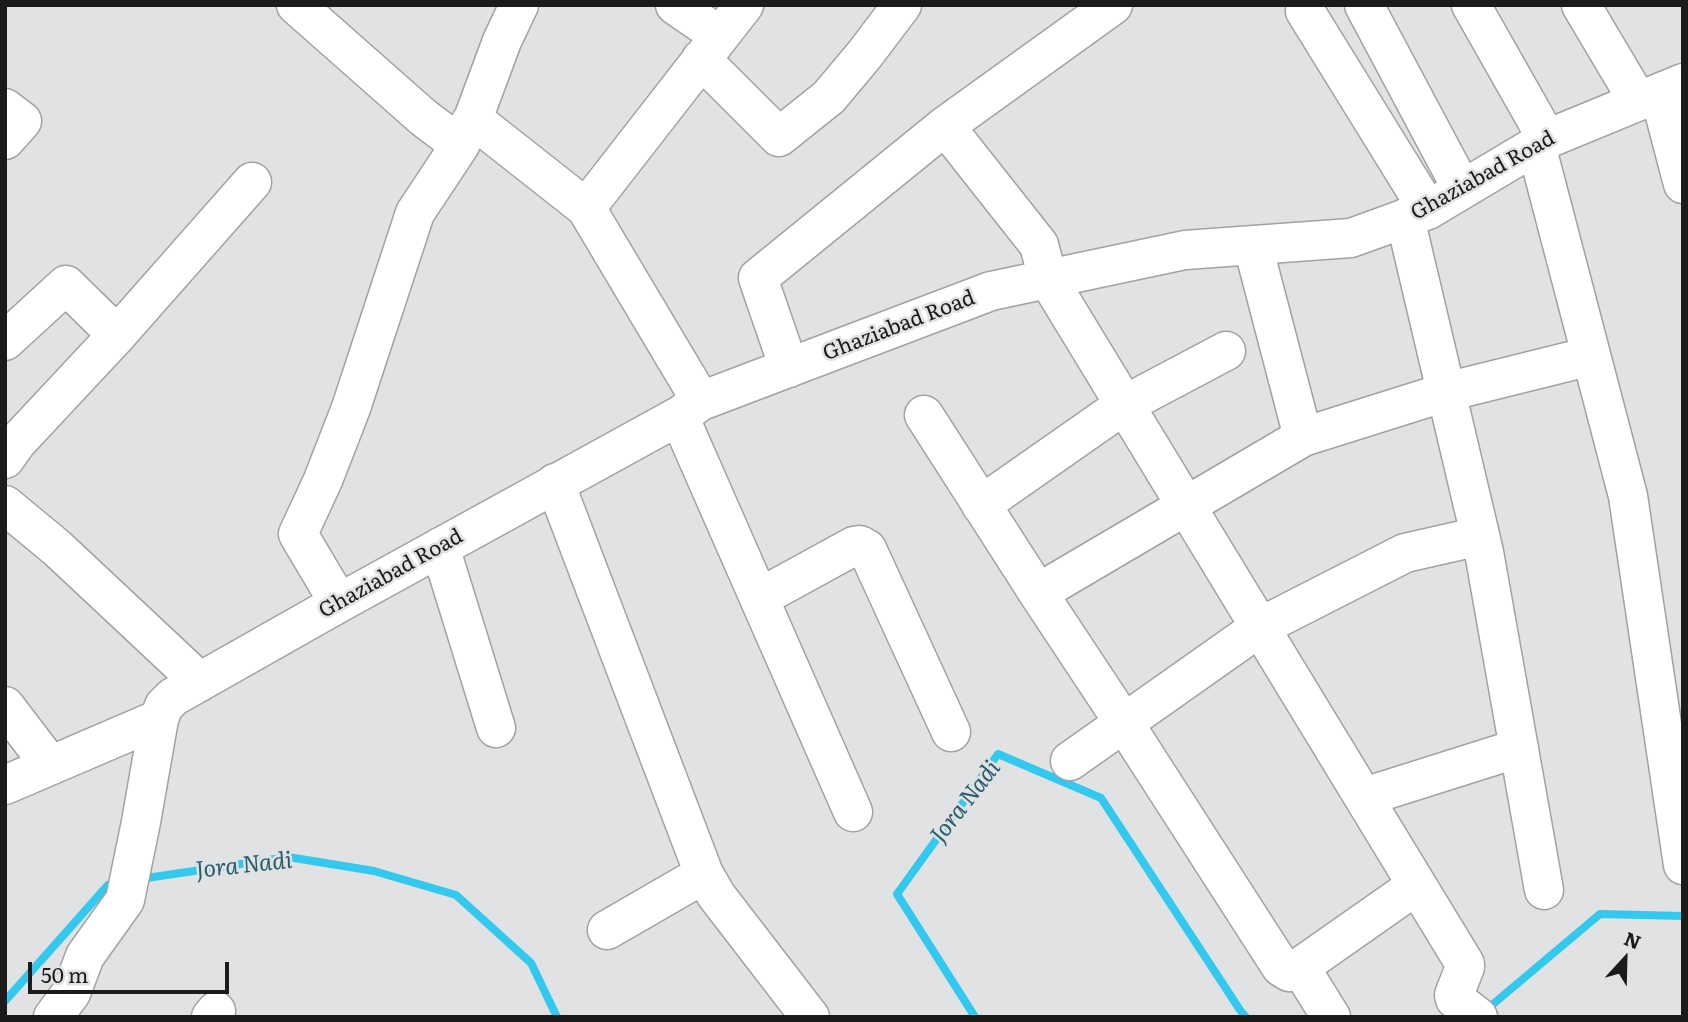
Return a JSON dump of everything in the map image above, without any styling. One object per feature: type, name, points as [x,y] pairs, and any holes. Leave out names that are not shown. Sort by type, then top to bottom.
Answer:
[{"type":"street","points":[[296,5],[424,118],[466,132],[586,208],[690,408],[759,598],[853,812]]},
{"type":"street","points":[[338,603],[299,534],[351,408],[415,213],[466,132],[519,5]]},
{"type":"street","points":[[675,5],[779,137],[829,97],[902,5]]},
{"type":"street","points":[[586,208],[744,5]]},
{"type":"street","points":[[789,368],[758,278],[945,126],[1113,5]]},
{"type":"street","points":[[1364,5],[1462,189]]},
{"type":"street","points":[[1471,5],[1541,142],[1591,356],[1628,496],[1683,865]]},
{"type":"street","points":[[1581,5],[1660,92],[1683,184]]},
{"type":"street","points":[[1305,11],[1416,214],[1446,392],[1480,536],[1544,890]]},
{"type":"street","name":"Ghaziabad Road","points":[[5,785],[161,713],[173,697],[690,408],[991,291],[1185,250],[1351,238],[1416,214],[1541,142],[1660,92]]},
{"type":"street","points":[[5,108],[22,121],[5,140]]},
{"type":"street","points":[[945,126],[1039,245],[1048,279],[1465,964],[1454,991],[1467,1008]]},
{"type":"street","points":[[5,459],[17,442],[117,335],[252,182]]},
{"type":"street","points":[[1253,246],[1303,437]]},
{"type":"street","points":[[5,341],[66,285],[117,335]]},
{"type":"street","points":[[982,505],[1125,405],[1226,351]]},
{"type":"street","points":[[1038,593],[1303,437],[1446,392],[1591,356]]},
{"type":"street","points":[[924,415],[1280,967],[1289,972],[1300,967],[1417,885]]},
{"type":"street","points":[[555,483],[704,874],[716,895],[810,1017]]},
{"type":"street","points":[[5,505],[57,548],[200,682]]},
{"type":"street","points":[[1070,761],[1260,626],[1405,553],[1480,536]]},
{"type":"street","points":[[759,598],[854,546],[860,545],[867,549],[951,732]]},
{"type":"street","points":[[440,547],[496,728]]},
{"type":"street","points":[[5,706],[50,765]]},
{"type":"street","points":[[53,1017],[71,993],[85,956],[125,900],[161,713]]},
{"type":"street","points":[[1364,797],[1519,748]]},
{"type":"street","points":[[607,930],[704,874]]},
{"type":"street","points":[[1300,967],[1331,1017]]},
{"type":"waterway","name":"Jora Nadi","points":[[975,1017],[897,894],[998,754],[1101,798],[1246,1017]]},
{"type":"waterway","name":"Jora Nadi","points":[[140,879],[288,857],[374,871],[456,895],[531,963],[557,1017]]},
{"type":"waterway","name":"Jora Nadi","points":[[5,1001],[108,885],[117,883]]},
{"type":"waterway","name":"Jora Nadi","points":[[1486,1010],[1600,914],[1683,916]]}]
